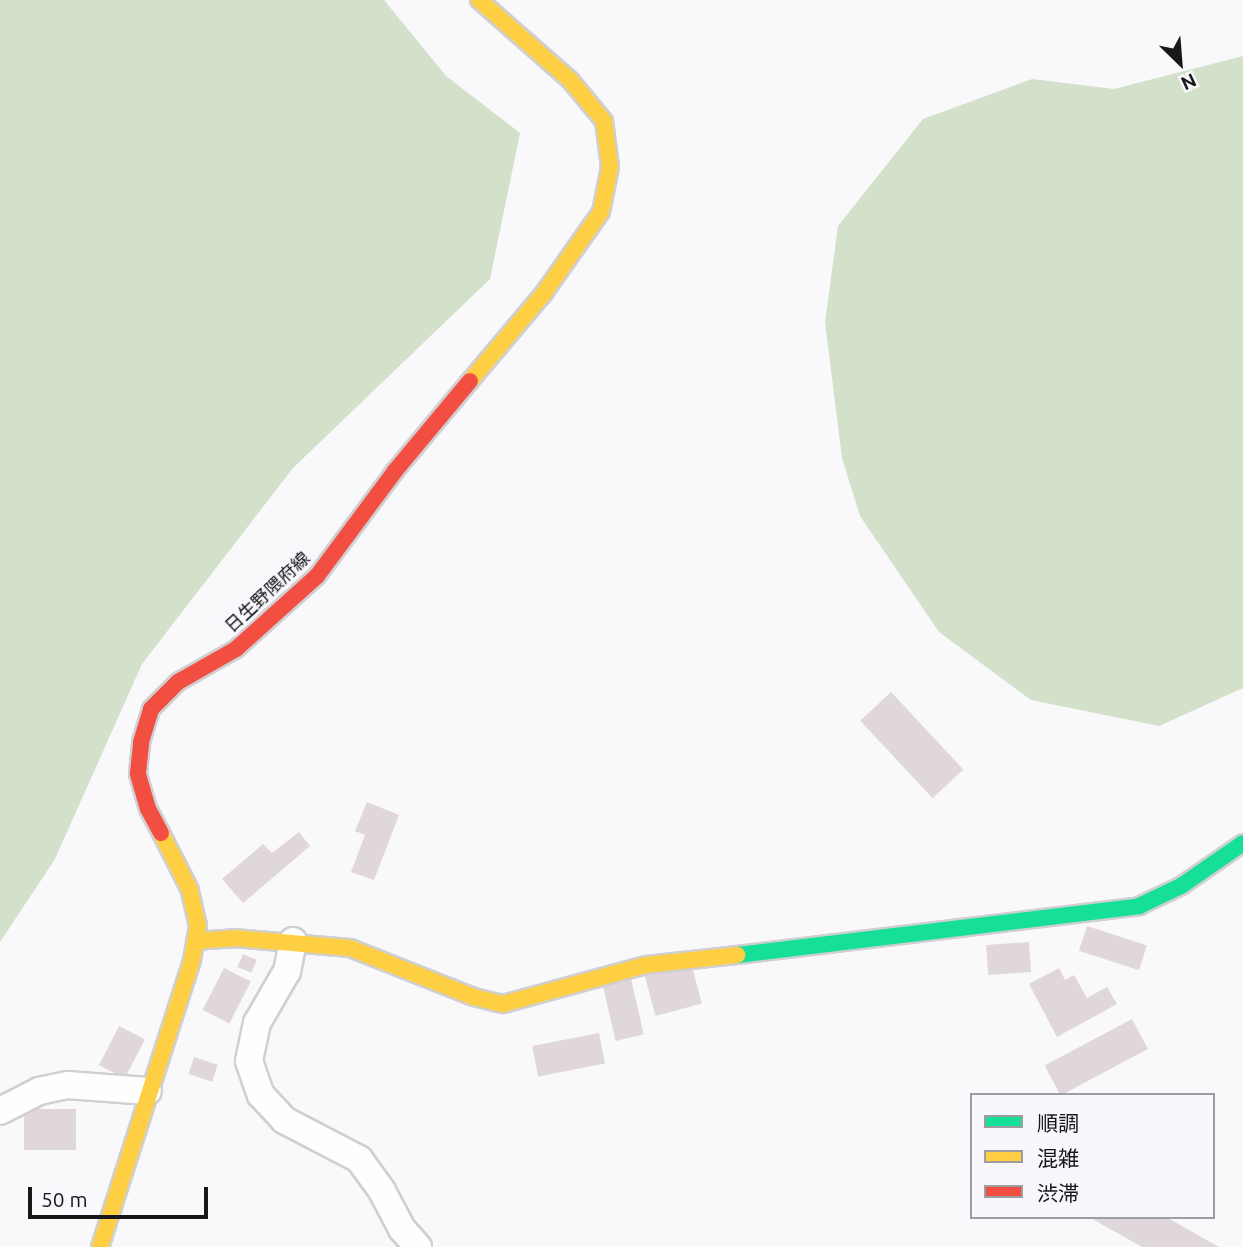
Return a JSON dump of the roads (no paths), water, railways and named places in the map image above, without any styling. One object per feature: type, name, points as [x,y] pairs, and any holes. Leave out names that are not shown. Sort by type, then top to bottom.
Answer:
[{"type":"main road","name":"日生野隈府線","points":[[100,1247],[198,926],[190,890],[148,809],[138,773],[141,742],[151,709],[178,682],[236,649],[317,576],[394,471],[544,293],[601,212],[610,167],[604,121],[570,80],[479,0]]},
{"type":"main road","points":[[195,941],[234,938],[350,948],[474,997],[503,1004],[646,965],[835,945],[1139,906],[1181,886],[1243,843]]},
{"type":"street","points":[[293,941],[287,971],[257,1023],[248,1061],[261,1095],[284,1120],[359,1159],[382,1191],[402,1229],[418,1247]]},
{"type":"street","points":[[0,1111],[38,1091],[67,1085],[148,1091]]}]
